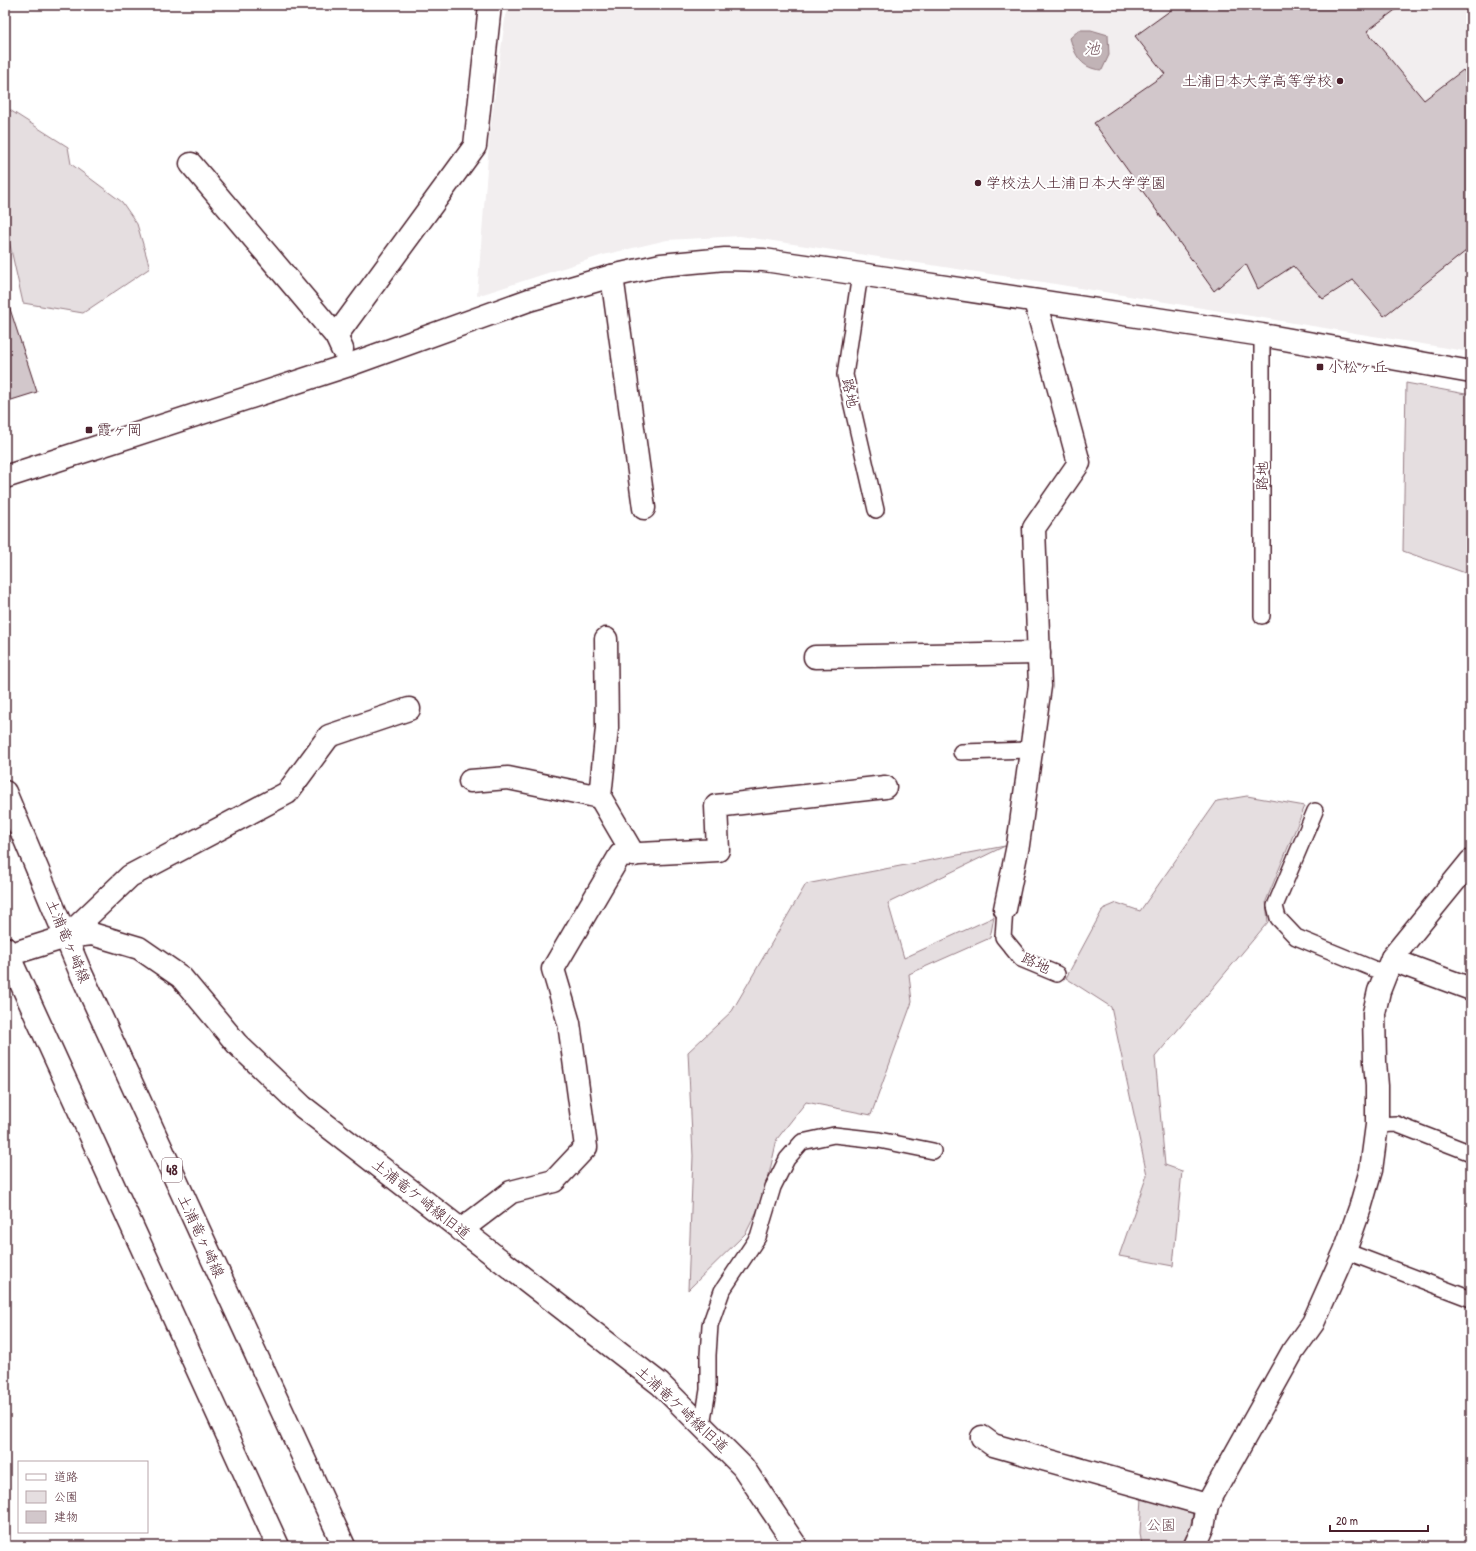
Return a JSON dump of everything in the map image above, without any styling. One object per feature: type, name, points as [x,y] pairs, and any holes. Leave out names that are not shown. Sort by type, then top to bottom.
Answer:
[{"type":"street","points":[[336,336],[475,146],[490,5]]},
{"type":"street","points":[[192,164],[336,336],[349,364]]},
{"type":"street","points":[[5,477],[349,364],[529,300],[612,276],[660,265],[725,259],[764,260],[860,274],[1262,336],[1471,372]]},
{"type":"street","points":[[612,276],[644,508]]},
{"type":"street","points":[[1005,909],[1018,845],[1040,686],[1034,528],[1079,463],[1035,301]]},
{"type":"street","points":[[606,639],[607,728],[600,797],[634,855]]},
{"type":"street","points":[[815,657],[1039,653]]},
{"type":"street","points":[[66,937],[130,876],[287,793],[329,736],[409,709]]},
{"type":"street","points":[[470,781],[508,778],[600,797]]},
{"type":"street","points":[[462,1230],[511,1192],[554,1181],[586,1147],[569,1023],[553,969],[620,855],[718,850],[716,806],[885,787]]},
{"type":"street","name":"土浦竜ヶ崎線","points":[[5,792],[66,937],[344,1546]]},
{"type":"street","points":[[1195,1546],[1203,1528],[1207,1506],[1293,1351],[1313,1323],[1345,1251],[1360,1208],[1371,1170],[1377,1125],[1374,1013],[1379,991],[1389,966],[1471,861]]},
{"type":"street","name":"土浦竜ケ崎線旧道","points":[[6,951],[66,937],[92,934],[139,948],[181,977],[237,1044],[303,1107],[660,1384],[743,1467],[796,1546]]},
{"type":"street","points":[[6,951],[278,1546]]},
{"type":"street","points":[[1389,966],[1406,966],[1471,989]]},
{"type":"street","points":[[982,1437],[993,1445],[1207,1506]]},
{"type":"lane","name":"路地","points":[[860,274],[845,375],[876,510]]},
{"type":"lane","name":"路地","points":[[1262,336],[1262,616]]},
{"type":"lane","points":[[961,752],[1031,750]]},
{"type":"lane","points":[[1315,811],[1275,906],[1278,918],[1296,937],[1389,966]]},
{"type":"lane","name":"路地","points":[[1005,909],[1003,937],[1021,960],[1057,974]]},
{"type":"lane","points":[[1377,1125],[1396,1124],[1471,1153]]},
{"type":"lane","points":[[702,1426],[708,1390],[710,1325],[722,1291],[758,1237],[773,1187],[787,1159],[802,1142],[834,1135],[879,1140],[933,1150]]},
{"type":"lane","points":[[1345,1251],[1471,1299]]},
{"type":"shaded area","name":"学校法人土浦日本大学学園","points":[[507,5],[1471,5],[1471,352],[1043,282],[740,236],[667,240],[603,255],[477,296],[490,131]]},
{"type":"green space","points":[[5,107],[68,147],[71,164],[122,202],[137,224],[150,268],[83,313],[23,303],[5,229]]},
{"type":"green space","points":[[1406,383],[1471,395],[1471,575],[1403,551]]},
{"type":"green space","points":[[1247,796],[1305,806],[1266,901],[1268,922],[1155,1057],[1165,1165],[1182,1171],[1173,1266],[1119,1256],[1147,1175],[1111,1007],[1066,978],[1103,909],[1117,903],[1140,911],[1217,801]]},
{"type":"green space","points":[[1005,846],[888,903],[904,958],[994,917],[990,938],[909,974],[912,1002],[871,1115],[806,1102],[777,1139],[764,1197],[746,1233],[688,1290],[693,1156],[688,1052],[732,1011],[806,884]]},
{"type":"green space","name":"公園","points":[[1142,1497],[1193,1513],[1190,1528],[1181,1546],[1142,1546],[1140,1533]]},
{"type":"water","name":"池","points":[[1079,30],[1091,30],[1108,35],[1109,55],[1102,70],[1089,67],[1077,56],[1070,38]]},
{"type":"building","name":"土浦日本大学高等学校","points":[[1178,5],[1402,5],[1367,31],[1424,100],[1463,70],[1471,79],[1471,247],[1384,316],[1353,280],[1323,299],[1293,266],[1258,289],[1246,264],[1214,291],[1094,123],[1165,74],[1135,36]]},
{"type":"building","points":[[10,309],[37,392],[5,402],[5,310]]},
{"type":"place","name":"土浦日本大学高等学校","points":[[1340,81]]},
{"type":"place","name":"学校法人土浦日本大学学園","points":[[978,183]]},
{"type":"place","name":"小松ヶ丘","points":[[1320,367]]},
{"type":"place","name":"霞ヶ岡","points":[[89,430]]}]
